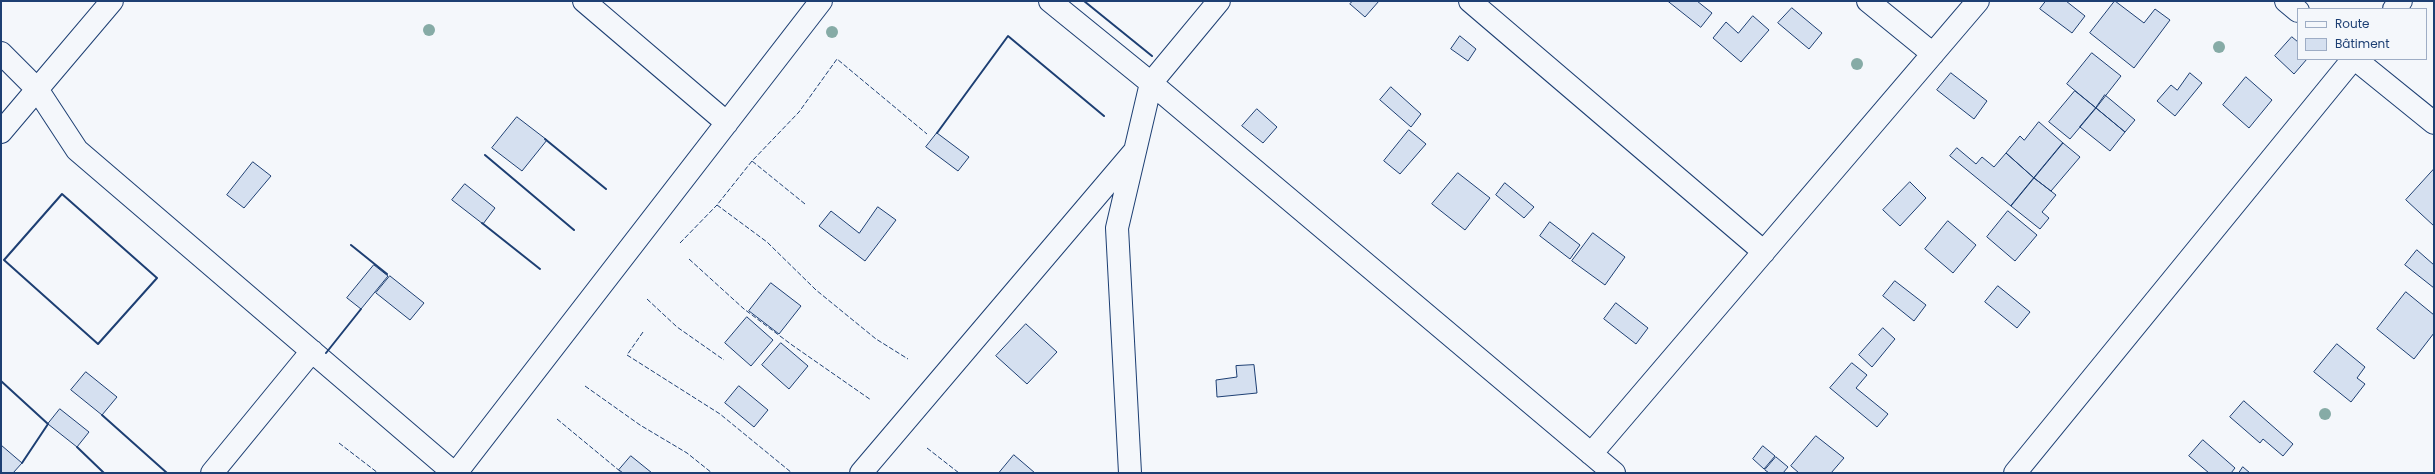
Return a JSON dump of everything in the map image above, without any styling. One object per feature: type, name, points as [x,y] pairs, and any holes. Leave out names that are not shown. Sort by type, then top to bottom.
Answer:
[{"type":"street","points":[[1,132],[112,1]]},
{"type":"street","points":[[584,1],[727,123]]},
{"type":"street","points":[[1,53],[37,89],[77,150],[455,473],[821,1]]},
{"type":"street","points":[[1050,1],[1151,83],[1614,473]]},
{"type":"street","points":[[1130,473],[1117,228],[1151,83],[1219,1]]},
{"type":"street","points":[[1470,1],[1764,252]]},
{"type":"street","points":[[1868,1],[1933,54]]},
{"type":"street","points":[[1591,454],[1978,1]]},
{"type":"street","points":[[2286,1],[2297,10]]},
{"type":"street","points":[[2015,473],[2353,60]]},
{"type":"street","points":[[2355,60],[2434,123]]},
{"type":"street","points":[[861,473],[1135,150]]},
{"type":"street","points":[[212,473],[312,351]]},
{"type":"building","points":[[1353,1],[1379,1],[1365,17],[1350,4]]},
{"type":"building","points":[[1668,1],[1697,1],[1712,13],[1701,27]]},
{"type":"building","points":[[2046,1],[2066,1],[2085,16],[2072,33],[2040,9]]},
{"type":"building","points":[[2115,1],[2144,23],[2155,9],[2170,20],[2134,68],[2090,33]]},
{"type":"building","points":[[1792,8],[1822,33],[1809,49],[1778,23]]},
{"type":"building","points":[[1753,16],[1769,30],[1741,62],[1713,38],[1726,22],[1738,33]]},
{"type":"building","points":[[1460,36],[1476,49],[1468,61],[1451,49]]},
{"type":"building","points":[[2292,37],[2297,41],[2297,60],[2306,60],[2294,74],[2275,56]]},
{"type":"building","points":[[2092,53],[2121,76],[2096,108],[2067,84]]},
{"type":"building","points":[[1951,73],[1987,101],[1974,119],[1937,90]]},
{"type":"building","points":[[2190,73],[2202,83],[2175,116],[2157,101],[2171,85],[2177,90]]},
{"type":"building","points":[[2246,77],[2272,100],[2249,128],[2223,105]]},
{"type":"building","points":[[1391,87],[1421,114],[1411,127],[1380,100]]},
{"type":"building","points":[[2075,91],[2096,108],[2070,139],[2049,122]]},
{"type":"building","points":[[2105,95],[2135,120],[2125,132],[2096,108]]},
{"type":"building","points":[[2096,108],[2125,132],[2110,151],[2080,127]]},
{"type":"building","points":[[1257,109],[1277,127],[1263,143],[1242,126]]},
{"type":"building","points":[[517,117],[547,140],[522,171],[492,148]]},
{"type":"building","points":[[2039,122],[2063,143],[2034,178],[2006,153],[2020,136],[2024,140]]},
{"type":"building","points":[[1409,130],[1426,144],[1400,174],[1384,161]]},
{"type":"building","points":[[937,133],[969,157],[958,171],[926,147]]},
{"type":"building","points":[[2063,143],[2080,157],[2051,191],[2034,178]]},
{"type":"building","points":[[1957,148],[1976,164],[1982,157],[1994,167],[2006,153],[2034,178],[2011,206],[1950,156]]},
{"type":"building","points":[[253,162],[271,176],[244,208],[227,195]]},
{"type":"building","points":[[2434,169],[2434,226],[2406,200]]},
{"type":"building","points":[[1458,173],[1490,198],[1465,230],[1432,204]]},
{"type":"building","points":[[2034,178],[2056,195],[2042,212],[2049,218],[2040,229],[2011,206]]},
{"type":"building","points":[[1910,182],[1926,198],[1900,226],[1883,210]]},
{"type":"building","points":[[1505,183],[1534,207],[1524,218],[1496,195]]},
{"type":"building","points":[[465,184],[495,208],[483,224],[452,200]]},
{"type":"building","points":[[878,207],[896,220],[865,261],[819,226],[831,211],[859,233]]},
{"type":"building","points":[[2008,211],[2037,235],[2015,261],[1987,237]]},
{"type":"building","points":[[1948,221],[1976,245],[1953,273],[1925,249]]},
{"type":"building","points":[[1550,222],[1580,245],[1570,259],[1540,236]]},
{"type":"building","points":[[1593,233],[1625,257],[1605,285],[1572,261]]},
{"type":"building","points":[[2417,250],[2434,265],[2434,288],[2405,265]]},
{"type":"building","points":[[374,265],[388,276],[361,309],[347,298]]},
{"type":"building","points":[[390,276],[424,303],[410,320],[376,293]]},
{"type":"building","points":[[1895,281],[1926,305],[1914,321],[1883,296]]},
{"type":"building","points":[[771,283],[801,306],[779,334],[749,311]]},
{"type":"building","points":[[1998,286],[2030,312],[2017,328],[1985,302]]},
{"type":"building","points":[[2406,292],[2434,315],[2434,333],[2414,359],[2377,329]]},
{"type":"building","points":[[1616,303],[1648,328],[1636,344],[1604,319]]},
{"type":"building","points":[[747,317],[773,340],[751,366],[725,343]]},
{"type":"building","points":[[1026,324],[1057,352],[1027,384],[996,356]]},
{"type":"building","points":[[1883,328],[1895,339],[1872,367],[1859,355]]},
{"type":"building","points":[[781,343],[808,366],[789,389],[762,365]]},
{"type":"building","points":[[2337,344],[2365,367],[2357,378],[2365,384],[2351,402],[2314,372]]},
{"type":"building","points":[[1852,363],[1867,375],[1856,388],[1888,414],[1877,427],[1830,388]]},
{"type":"building","points":[[1254,365],[1257,393],[1217,397],[1216,380],[1237,377],[1236,366]]},
{"type":"building","points":[[86,372],[117,397],[102,415],[71,390]]},
{"type":"building","points":[[739,386],[768,410],[754,427],[725,403]]},
{"type":"building","points":[[2244,401],[2293,444],[2283,456],[2263,439],[2260,443],[2230,417]]},
{"type":"building","points":[[60,409],[89,432],[77,447],[48,424]]},
{"type":"building","points":[[1816,436],[1844,458],[1831,473],[1799,473],[1791,466]]},
{"type":"building","points":[[2203,440],[2235,468],[2231,473],[2209,473],[2189,456]]},
{"type":"building","points":[[1,445],[22,463],[13,473],[1,473]]},
{"type":"building","points":[[1763,446],[1775,456],[1764,469],[1753,459]]},
{"type":"building","points":[[1014,455],[1035,473],[999,473]]},
{"type":"building","points":[[631,456],[652,473],[623,473],[619,470]]},
{"type":"building","points":[[1776,457],[1788,467],[1783,473],[1769,473],[1765,470]]},
{"type":"building","points":[[2243,467],[2250,473],[2239,473]]},
{"type":"fence","points":[[805,204],[752,161],[799,112],[837,59],[927,134]]},
{"type":"fence","points":[[752,161],[717,205],[767,242],[816,290],[876,339],[908,359]]},
{"type":"fence","points":[[680,243],[717,205]]},
{"type":"fence","points":[[689,259],[744,309],[792,345],[871,400]]},
{"type":"fence","points":[[647,299],[677,327],[724,360]]},
{"type":"fence","points":[[643,332],[627,355],[720,414],[792,473]]},
{"type":"fence","points":[[585,386],[640,425],[687,453],[712,473]]},
{"type":"fence","points":[[557,419],[621,472]]},
{"type":"fence","points":[[339,443],[378,473]]},
{"type":"fence","points":[[927,448],[959,473]]},
{"type":"wall","points":[[1084,1],[1152,56]]},
{"type":"wall","points":[[937,133],[1008,36],[1104,116]]},
{"type":"wall","points":[[545,139],[606,189]]},
{"type":"wall","points":[[485,155],[574,230]]},
{"type":"wall","points":[[62,194],[157,278],[98,344],[4,260],[62,194]]},
{"type":"wall","points":[[482,223],[540,269]]},
{"type":"wall","points":[[351,245],[387,274]]},
{"type":"wall","points":[[326,353],[361,309]]},
{"type":"wall","points":[[1,381],[48,424],[22,463]]},
{"type":"wall","points":[[102,415],[167,473]]},
{"type":"wall","points":[[77,447],[104,473]]}]
